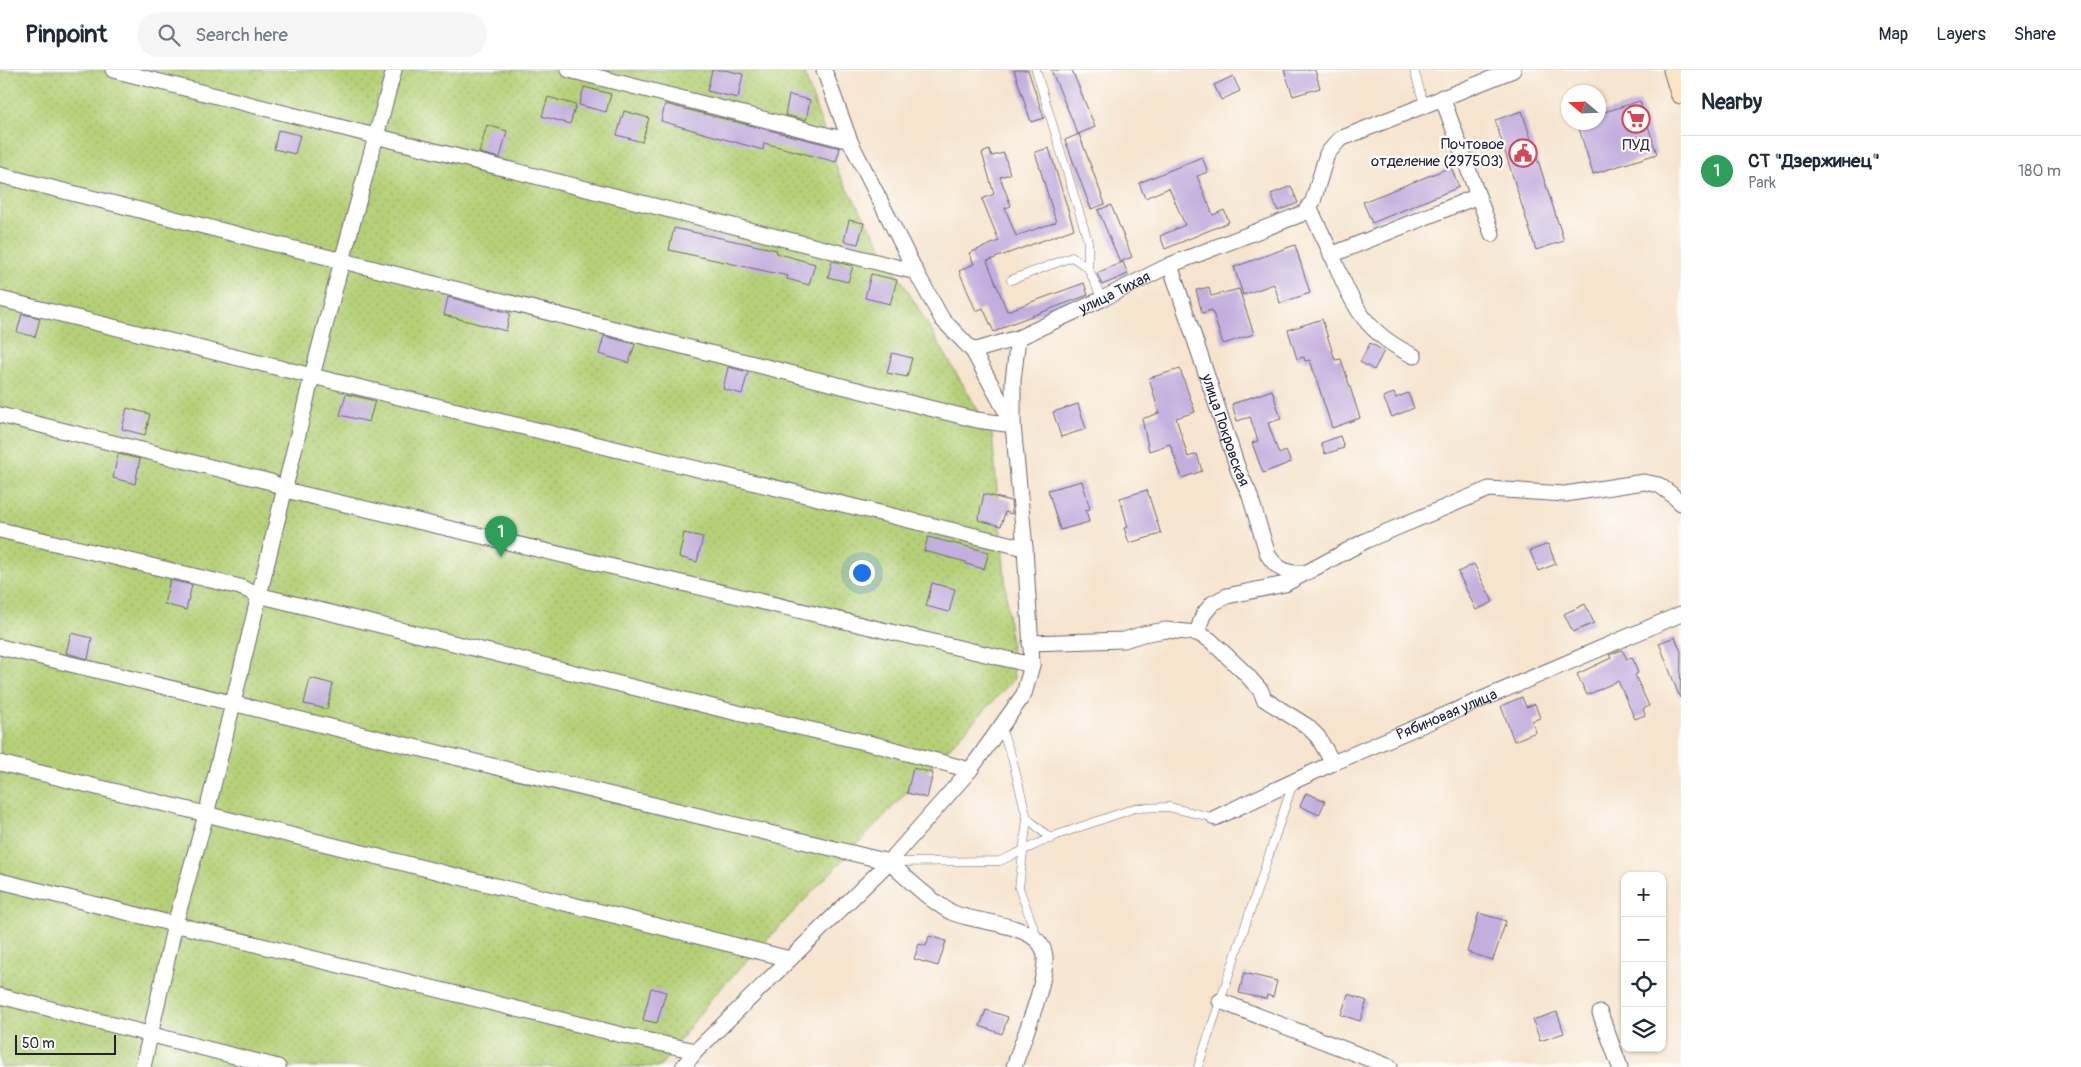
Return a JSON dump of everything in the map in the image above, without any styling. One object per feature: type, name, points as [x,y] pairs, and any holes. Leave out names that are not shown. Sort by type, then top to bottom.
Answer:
[{"type":"main road","points":[[1674,70],[1681,93]]},
{"type":"street","points":[[113,70],[376,138],[916,272]]},
{"type":"street","points":[[143,1067],[175,924],[206,815],[312,376],[394,70]]},
{"type":"street","points":[[569,70],[850,141]]},
{"type":"street","points":[[824,70],[850,141],[916,272],[942,319],[972,352],[1013,425]]},
{"type":"street","points":[[1414,356],[1400,350],[1375,331],[1359,313],[1346,292],[1308,206],[1313,201],[1327,154],[1340,139],[1513,70]]},
{"type":"street","points":[[1442,97],[1492,234]]},
{"type":"street","points":[[0,175],[977,420],[1013,425]]},
{"type":"street","points":[[1331,255],[1478,196]]},
{"type":"street","name":"улица Тихая","points":[[972,352],[1018,338],[1170,265],[1304,212],[1308,206]]},
{"type":"street","name":"улица Покровская","points":[[1170,265],[1239,472],[1249,493],[1268,555],[1286,573],[1303,574]]},
{"type":"street","points":[[0,299],[1025,548]]},
{"type":"street","points":[[683,1067],[696,1051],[889,862],[970,770],[1024,694],[1032,665],[1025,548],[1013,425],[1013,381],[1018,338]]},
{"type":"street","points":[[0,416],[271,482],[285,490],[1032,665]]},
{"type":"street","points":[[1197,634],[1203,615],[1213,603],[1227,596],[1285,584],[1367,540],[1489,489],[1565,494],[1644,482],[1659,485],[1681,503]]},
{"type":"street","points":[[0,530],[240,587],[258,595],[725,710],[877,745],[970,770]]},
{"type":"street","name":"Рябиновая улица","points":[[1215,818],[1333,763],[1681,614]]},
{"type":"street","points":[[1030,643],[1124,640],[1166,630],[1197,634],[1210,640],[1245,673],[1261,690],[1264,699],[1307,726],[1318,737],[1333,763]]},
{"type":"street","points":[[0,647],[889,862],[918,888],[952,912],[1021,930],[1039,942],[1045,956],[1043,979],[1014,1067]]},
{"type":"street","points":[[0,763],[790,959]]},
{"type":"street","points":[[0,880],[622,1035],[696,1051]]},
{"type":"street","points":[[0,996],[278,1067]]},
{"type":"street","points":[[1220,1001],[1390,1067]]},
{"type":"street","points":[[1600,1013],[1620,1067]]},
{"type":"lane","points":[[1036,70],[1088,241],[1088,268],[1102,299]]},
{"type":"lane","points":[[1414,70],[1424,104]]},
{"type":"lane","points":[[1011,280],[1072,257],[1088,268]]},
{"type":"lane","points":[[1000,727],[1012,758],[1027,818],[1019,888],[1039,942]]},
{"type":"lane","points":[[1198,1067],[1293,783]]},
{"type":"lane","points":[[889,862],[1000,861],[1050,839],[1057,834],[1135,808],[1169,807],[1215,818]]},
{"type":"lane","points":[[1027,818],[1050,839]]},
{"type":"green space","points":[[0,70],[803,70],[839,174],[992,434],[1014,679],[709,1001],[660,1067],[0,1067]]},
{"type":"building","points":[[712,70],[725,70],[743,74],[738,98],[707,91]]},
{"type":"building","points":[[1014,70],[1028,70],[1044,118],[1031,122]]},
{"type":"building","points":[[1051,70],[1072,70],[1095,127],[1078,134]]},
{"type":"building","points":[[1284,70],[1315,70],[1320,88],[1293,96]]},
{"type":"building","points":[[1233,76],[1240,91],[1221,100],[1214,85]]},
{"type":"building","points":[[584,87],[611,94],[606,112],[579,105]]},
{"type":"building","points":[[789,95],[810,100],[806,120],[785,115]]},
{"type":"building","points":[[548,97],[576,105],[570,124],[542,116]]},
{"type":"building","points":[[1640,101],[1657,154],[1593,174],[1579,130],[1606,130],[1606,112]]},
{"type":"building","points":[[665,104],[840,148],[836,162],[764,143],[763,150],[661,121]]},
{"type":"building","points":[[624,111],[649,118],[642,142],[617,135]]},
{"type":"building","points":[[1522,111],[1564,241],[1536,250],[1495,120]]},
{"type":"building","points":[[487,125],[507,131],[500,158],[479,153]]},
{"type":"building","points":[[278,130],[300,135],[295,154],[274,149]]},
{"type":"building","points":[[1079,134],[1105,204],[1091,209],[1065,140]]},
{"type":"building","points":[[1049,148],[1074,229],[987,261],[1007,311],[1084,283],[1088,295],[1005,326],[994,332],[983,308],[976,311],[959,271],[974,264],[969,253],[999,241],[982,199],[994,194],[982,153],[989,150],[992,156],[1004,153],[1010,174],[1000,177],[1011,206],[1005,208],[1016,236],[1056,222],[1035,152]]},
{"type":"building","points":[[1202,157],[1208,172],[1197,176],[1213,215],[1224,210],[1229,222],[1165,249],[1160,236],[1185,225],[1169,188],[1145,198],[1139,183]]},
{"type":"building","points":[[1451,167],[1459,187],[1372,223],[1363,202]]},
{"type":"building","points":[[1291,186],[1298,203],[1278,211],[1271,194]]},
{"type":"building","points":[[1111,205],[1132,257],[1120,262],[1098,210]]},
{"type":"building","points":[[849,220],[864,223],[858,244],[844,241]]},
{"type":"building","points":[[674,228],[777,250],[776,253],[815,264],[809,285],[787,279],[788,276],[669,250]]},
{"type":"building","points":[[1295,245],[1310,293],[1280,303],[1274,284],[1243,295],[1234,267]]},
{"type":"building","points":[[832,261],[853,266],[848,282],[828,277]]},
{"type":"building","points":[[1123,262],[1128,274],[1102,285],[1097,273]]},
{"type":"building","points":[[871,274],[897,280],[890,304],[865,298]]},
{"type":"building","points":[[1209,287],[1211,296],[1239,289],[1254,334],[1223,344],[1212,310],[1202,313],[1196,290]]},
{"type":"building","points":[[448,297],[510,313],[506,331],[444,315]]},
{"type":"building","points":[[22,314],[40,318],[35,337],[17,332]]},
{"type":"building","points":[[1322,319],[1335,360],[1341,359],[1360,418],[1332,428],[1310,360],[1305,361],[1304,357],[1297,359],[1288,330]]},
{"type":"building","points":[[604,336],[635,344],[629,363],[599,354]]},
{"type":"building","points":[[1370,343],[1384,351],[1374,370],[1360,362]]},
{"type":"building","points":[[892,353],[912,358],[907,377],[887,373]]},
{"type":"building","points":[[728,367],[748,372],[742,394],[723,389]]},
{"type":"building","points":[[1180,369],[1195,412],[1176,418],[1188,457],[1197,454],[1202,471],[1182,478],[1170,444],[1149,451],[1142,419],[1159,413],[1149,378]]},
{"type":"building","points":[[1272,390],[1281,419],[1268,423],[1279,454],[1286,451],[1291,462],[1263,473],[1252,443],[1258,441],[1250,417],[1237,421],[1232,404]]},
{"type":"building","points":[[1394,393],[1396,398],[1408,393],[1414,408],[1392,417],[1383,397]]},
{"type":"building","points":[[346,394],[375,401],[369,422],[340,415]]},
{"type":"building","points":[[1078,404],[1086,429],[1061,437],[1053,412]]},
{"type":"building","points":[[127,408],[150,414],[145,435],[122,429]]},
{"type":"building","points":[[1340,436],[1344,448],[1325,454],[1321,443]]},
{"type":"building","points":[[118,454],[140,459],[135,484],[113,478]]},
{"type":"building","points":[[1082,481],[1090,509],[1086,510],[1089,522],[1060,530],[1048,490]]},
{"type":"building","points":[[1147,490],[1161,534],[1129,543],[1124,528],[1128,527],[1120,498]]},
{"type":"building","points":[[984,494],[1011,501],[1012,514],[1005,512],[1001,526],[978,520]]},
{"type":"building","points":[[684,533],[703,537],[697,562],[679,557]]},
{"type":"building","points":[[928,537],[989,552],[984,569],[966,564],[966,562],[924,551]]},
{"type":"building","points":[[1548,544],[1556,564],[1538,571],[1530,551]]},
{"type":"building","points":[[1474,564],[1493,602],[1476,610],[1458,572]]},
{"type":"building","points":[[170,580],[192,585],[186,610],[164,604]]},
{"type":"building","points":[[932,583],[955,589],[949,612],[926,606]]},
{"type":"building","points":[[1585,604],[1594,623],[1573,632],[1564,614]]},
{"type":"building","points":[[71,633],[92,638],[88,659],[66,653]]},
{"type":"building","points":[[1675,637],[1681,652],[1680,698],[1659,643]]},
{"type":"building","points":[[1622,650],[1627,659],[1632,657],[1638,673],[1635,675],[1649,706],[1643,709],[1645,715],[1635,719],[1618,681],[1587,695],[1577,674],[1611,658],[1609,655]]},
{"type":"building","points":[[310,678],[333,684],[327,709],[304,704]]},
{"type":"building","points":[[1522,697],[1526,707],[1535,704],[1540,718],[1532,721],[1536,732],[1514,741],[1501,706]]},
{"type":"building","points":[[913,768],[933,773],[927,798],[907,793]]},
{"type":"building","points":[[1306,793],[1325,801],[1319,815],[1300,806]]},
{"type":"building","points":[[1479,913],[1506,921],[1493,960],[1467,952]]},
{"type":"building","points":[[929,936],[946,941],[938,966],[914,959],[919,944],[926,946]]},
{"type":"building","points":[[1244,973],[1277,981],[1273,997],[1267,995],[1266,999],[1239,993]]},
{"type":"building","points":[[651,988],[666,992],[657,1023],[643,1020]]},
{"type":"building","points":[[1348,994],[1367,1001],[1360,1021],[1341,1015]]},
{"type":"building","points":[[986,1010],[1008,1017],[1002,1034],[980,1026]]},
{"type":"building","points":[[1557,1012],[1564,1033],[1540,1041],[1533,1020]]},
{"type":"place","name":"ПУД","points":[[1636,119]]},
{"type":"place","name":"Почтовое отделение (297503)","points":[[1523,153]]},
{"type":"place","name":"СТ \"Дзержинец\"","points":[[501,557]]}]
